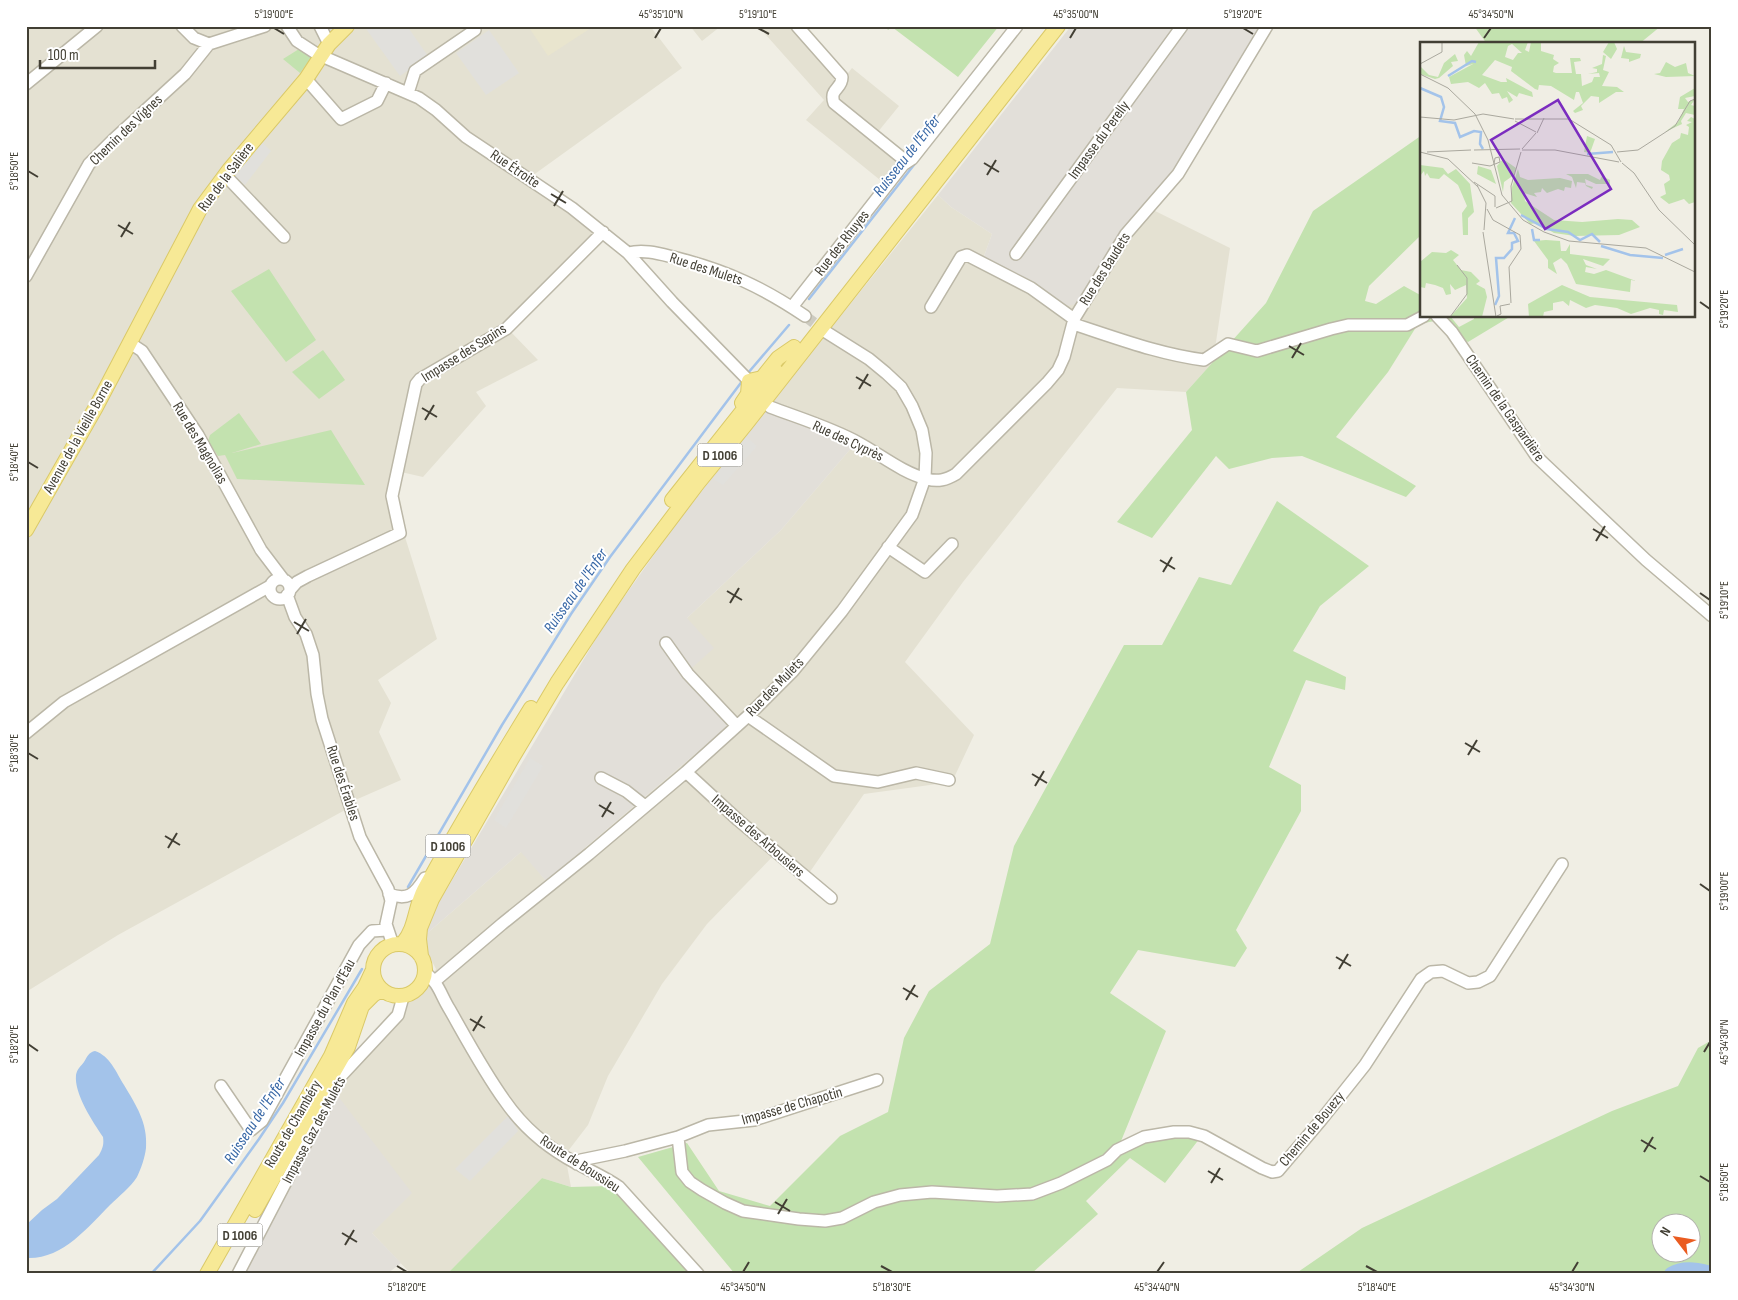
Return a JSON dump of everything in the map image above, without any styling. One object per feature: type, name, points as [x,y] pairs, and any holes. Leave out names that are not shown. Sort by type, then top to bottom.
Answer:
[{"type":"main road","name":"Rue de la Salière","points":[[130,344],[200,209],[230,180],[264,127],[306,79],[329,44],[347,26]]},
{"type":"main road","name":"D 1006","points":[[398,944],[413,926],[422,894],[502,754],[587,620],[657,520],[1047,26]]},
{"type":"main road","name":"D 1006","points":[[421,956],[420,928],[432,899],[556,683],[633,568],[1058,26]]},
{"type":"main road","name":"Avenue de la Vieille Borne","points":[[26,530],[130,344]]},
{"type":"main road","points":[[729,428],[748,394],[744,376],[762,378],[778,358],[794,347]]},
{"type":"main road","points":[[398,944],[416,949],[421,956],[430,976],[415,991],[403,997],[397,997],[385,992],[377,984],[372,972],[377,956],[382,950],[398,944]]},
{"type":"main road","name":"Route de Chambéry","points":[[207,1274],[331,1056],[354,1002],[365,988],[372,972]]},
{"type":"main road","name":"Route de Chambéry","points":[[218,1274],[339,1065],[354,1033],[362,1006],[373,995],[378,992],[385,992]]},
{"type":"street","points":[[26,84],[97,26]]},
{"type":"street","points":[[182,26],[194,38],[209,44],[265,26]]},
{"type":"street","name":"Rue Étroite","points":[[287,26],[297,41],[321,56],[419,98],[466,137],[564,202],[628,253],[672,302],[744,376]]},
{"type":"street","points":[[320,26],[329,44]]},
{"type":"street","points":[[797,26],[842,77],[842,82],[833,93],[834,103],[902,158],[903,165]]},
{"type":"street","name":"Rue des Rhuyes","points":[[792,308],[903,165],[912,159],[1017,26]]},
{"type":"street","name":"Impasse du Perelly","points":[[1016,254],[1182,26]]},
{"type":"street","name":"Rue des Baudets","points":[[925,478],[939,481],[948,479],[956,474],[1058,370],[1064,357],[1073,322],[1126,234],[1178,174],[1266,26]]},
{"type":"street","points":[[408,93],[415,71],[475,30]]},
{"type":"street","name":"Chemin des Vignes","points":[[26,276],[89,164],[185,74],[209,44]]},
{"type":"street","points":[[306,79],[341,119],[377,102],[386,83]]},
{"type":"street","points":[[230,180],[284,237]]},
{"type":"street","name":"Impasse des Sapins","points":[[280,589],[400,533],[392,496],[393,486],[414,391],[420,379],[506,329],[603,232]]},
{"type":"street","name":"Rue des Mulets","points":[[628,253],[644,251],[717,269],[762,289],[805,316]]},
{"type":"street","points":[[930,307],[961,257],[967,256],[1032,288],[1073,322],[1144,348],[1182,357],[1204,360],[1228,344],[1257,350],[1348,325],[1407,325],[1420,318]]},
{"type":"street","name":"Chemin de la Gaspardière","points":[[1439,318],[1452,332],[1538,457],[1646,560],[1712,616]]},
{"type":"street","name":"Rue des Mulets","points":[[430,976],[502,924],[589,854],[686,772],[748,716],[793,671],[842,611],[912,515],[925,478],[926,453],[922,430],[907,396],[901,387],[880,367],[826,332]]},
{"type":"street","name":"Rue des Magnolias","points":[[130,344],[142,351],[198,435],[261,550],[280,589]]},
{"type":"street","points":[[746,424],[770,407],[772,389]]},
{"type":"street","name":"Rue des Cyprès","points":[[770,407],[857,442],[906,470],[925,478]]},
{"type":"street","points":[[888,547],[924,572],[952,544]]},
{"type":"street","points":[[26,733],[64,702],[246,601],[280,589]]},
{"type":"street","name":"Rue des Érables","points":[[280,589],[306,634],[313,655],[322,720],[360,837],[389,894]]},
{"type":"street","points":[[666,643],[688,674],[737,726]]},
{"type":"street","points":[[748,716],[834,776],[878,782],[916,772],[949,780]]},
{"type":"street","name":"Impasse des Arbousiers","points":[[686,772],[738,820],[830,898]]},
{"type":"street","points":[[601,778],[626,791],[645,806]]},
{"type":"street","points":[[389,894],[399,898],[408,897],[419,888],[451,842]]},
{"type":"street","name":"Chemin de Bouezy","points":[[678,1137],[682,1172],[690,1182],[725,1203],[743,1211],[798,1219],[825,1220],[842,1218],[874,1202],[900,1195],[932,1192],[997,1196],[1032,1194],[1061,1183],[1107,1160],[1117,1150],[1144,1137],[1174,1132],[1189,1132],[1204,1136],[1262,1168],[1272,1172],[1278,1171],[1365,1065],[1421,978],[1431,972],[1443,971],[1468,982],[1478,982],[1490,976],[1562,864]]},
{"type":"street","points":[[389,894],[391,901],[387,918],[387,930],[398,944]]},
{"type":"street","name":"Impasse du Plan d'Eau","points":[[221,1086],[251,1130],[262,1121],[359,945],[372,931],[387,930]]},
{"type":"street","name":"Route de Boussieu","points":[[430,976],[505,1102],[532,1132],[552,1149],[577,1164],[605,1177],[619,1187],[698,1274]]},
{"type":"street","name":"Impasse Gaz des Mulets","points":[[238,1274],[341,1076],[398,1015],[403,997]]},
{"type":"street","name":"Impasse de Chapotin","points":[[577,1164],[581,1160],[678,1137],[708,1125],[754,1120],[877,1080]]},
{"type":"shaded area","points":[[26,26],[650,26],[682,68],[525,181],[569,212],[601,239],[510,331],[538,360],[476,392],[486,406],[423,477],[401,472],[396,495],[405,537],[437,639],[378,680],[391,703],[379,732],[401,780],[353,801],[345,810],[118,935],[26,992]]},
{"type":"shaded area","points":[[364,26],[407,26],[428,56],[400,76]]},
{"type":"shaded area","points":[[528,26],[594,26],[548,56]]},
{"type":"shaded area","points":[[690,26],[721,26],[702,41]]},
{"type":"shaded area","points":[[758,26],[802,26],[845,77],[852,68],[899,106],[877,133],[905,156],[885,184],[806,120],[824,100]]},
{"type":"shaded area","points":[[1071,26],[1259,26],[1172,174],[1078,304],[1065,306],[1032,281],[983,259],[992,234],[951,207],[938,195]]},
{"type":"shaded area","points":[[489,30],[519,73],[486,95],[456,53]]},
{"type":"shaded area","points":[[259,139],[271,151],[245,185],[232,174]]},
{"type":"shaded area","points":[[938,195],[951,207],[992,234],[983,259],[1032,281],[1065,306],[1145,206],[1230,248],[1213,362],[1186,392],[1117,388],[963,582],[905,662],[974,735],[952,782],[864,794],[807,876],[778,851],[707,924],[662,984],[608,1076],[588,1125],[565,1155],[571,1187],[542,1178],[447,1274],[411,1274],[372,1233],[331,1087],[342,1069],[395,1007],[423,991],[436,969],[421,940],[424,936],[522,851],[546,881],[728,726],[683,674],[687,618],[781,530],[853,446],[765,410]]},
{"type":"shaded area","points":[[765,410],[853,446],[781,530],[687,618],[714,648],[684,675],[728,726],[546,881],[521,852],[424,936],[426,924],[603,627],[670,532]]},
{"type":"shaded area","points":[[746,437],[757,446],[723,485],[713,479]]},
{"type":"shaded area","points":[[530,758],[543,766],[506,828],[494,820]]},
{"type":"shaded area","points":[[331,1087],[412,1193],[372,1233],[401,1263],[387,1274],[233,1274],[295,1152]]},
{"type":"shaded area","points":[[509,1115],[518,1131],[470,1181],[455,1169]]},
{"type":"green space","points":[[885,26],[999,26],[958,77],[892,27],[888,30]]},
{"type":"green space","points":[[1474,26],[1661,26],[1641,42],[1486,42]]},
{"type":"green space","points":[[299,49],[311,58],[300,73],[283,59]]},
{"type":"green space","points":[[1420,136],[1420,236],[1369,286],[1365,301],[1376,304],[1404,286],[1420,295],[1420,318],[1452,318],[1459,327],[1474,318],[1508,318],[1468,342],[1435,321],[1418,324],[1388,372],[1336,437],[1416,486],[1406,497],[1302,456],[1272,458],[1229,469],[1216,456],[1152,538],[1117,522],[1192,430],[1186,392],[1266,303],[1313,211]]},
{"type":"green space","points":[[269,269],[316,340],[286,362],[231,291]]},
{"type":"green space","points":[[323,350],[345,380],[319,399],[292,372]]},
{"type":"green space","points":[[239,413],[261,444],[232,453],[331,430],[365,485],[237,479],[225,455],[218,456],[208,441],[210,435]]},
{"type":"green space","points":[[1277,501],[1369,566],[1320,606],[1293,651],[1346,677],[1345,690],[1306,680],[1269,767],[1301,785],[1301,811],[1236,930],[1247,948],[1235,967],[1138,950],[1110,993],[1166,1031],[1119,1146],[1161,1137],[1200,1138],[1165,1183],[1130,1158],[1086,1201],[1098,1214],[1031,1274],[735,1274],[638,1157],[687,1143],[719,1191],[770,1206],[840,1136],[888,1112],[904,1038],[929,991],[990,944],[1014,846],[1124,645],[1162,645],[1199,577],[1231,585]]},
{"type":"green space","points":[[1712,1040],[1712,1274],[1295,1274],[1362,1228],[1612,1111],[1678,1086],[1698,1048]]},
{"type":"green space","points":[[542,1178],[571,1187],[609,1186],[692,1274],[447,1274]]},
{"type":"water","points":[[95,1051],[105,1057],[112,1065],[133,1100],[143,1122],[146,1139],[143,1163],[131,1185],[73,1241],[51,1254],[26,1258],[26,1225],[57,1199],[99,1155],[102,1148],[103,1137],[85,1108],[76,1083],[78,1069],[88,1055]]},
{"type":"waterway","name":"Ruisseau de l'Enfer","points":[[809,299],[917,161]]},
{"type":"waterway","name":"Ruisseau de l'Enfer","points":[[748,373],[789,325]]},
{"type":"waterway","name":"Ruisseau de l'Enfer","points":[[408,887],[502,725],[571,614],[610,557],[743,380]]},
{"type":"waterway","name":"Ruisseau de l'Enfer","points":[[151,1274],[200,1221],[259,1139],[283,1103],[362,969]]},
{"type":"waterway","points":[[1671,1274],[1686,1269],[1712,1273]]},
{"type":"tunnel","points":[[805,316],[826,332]]}]
